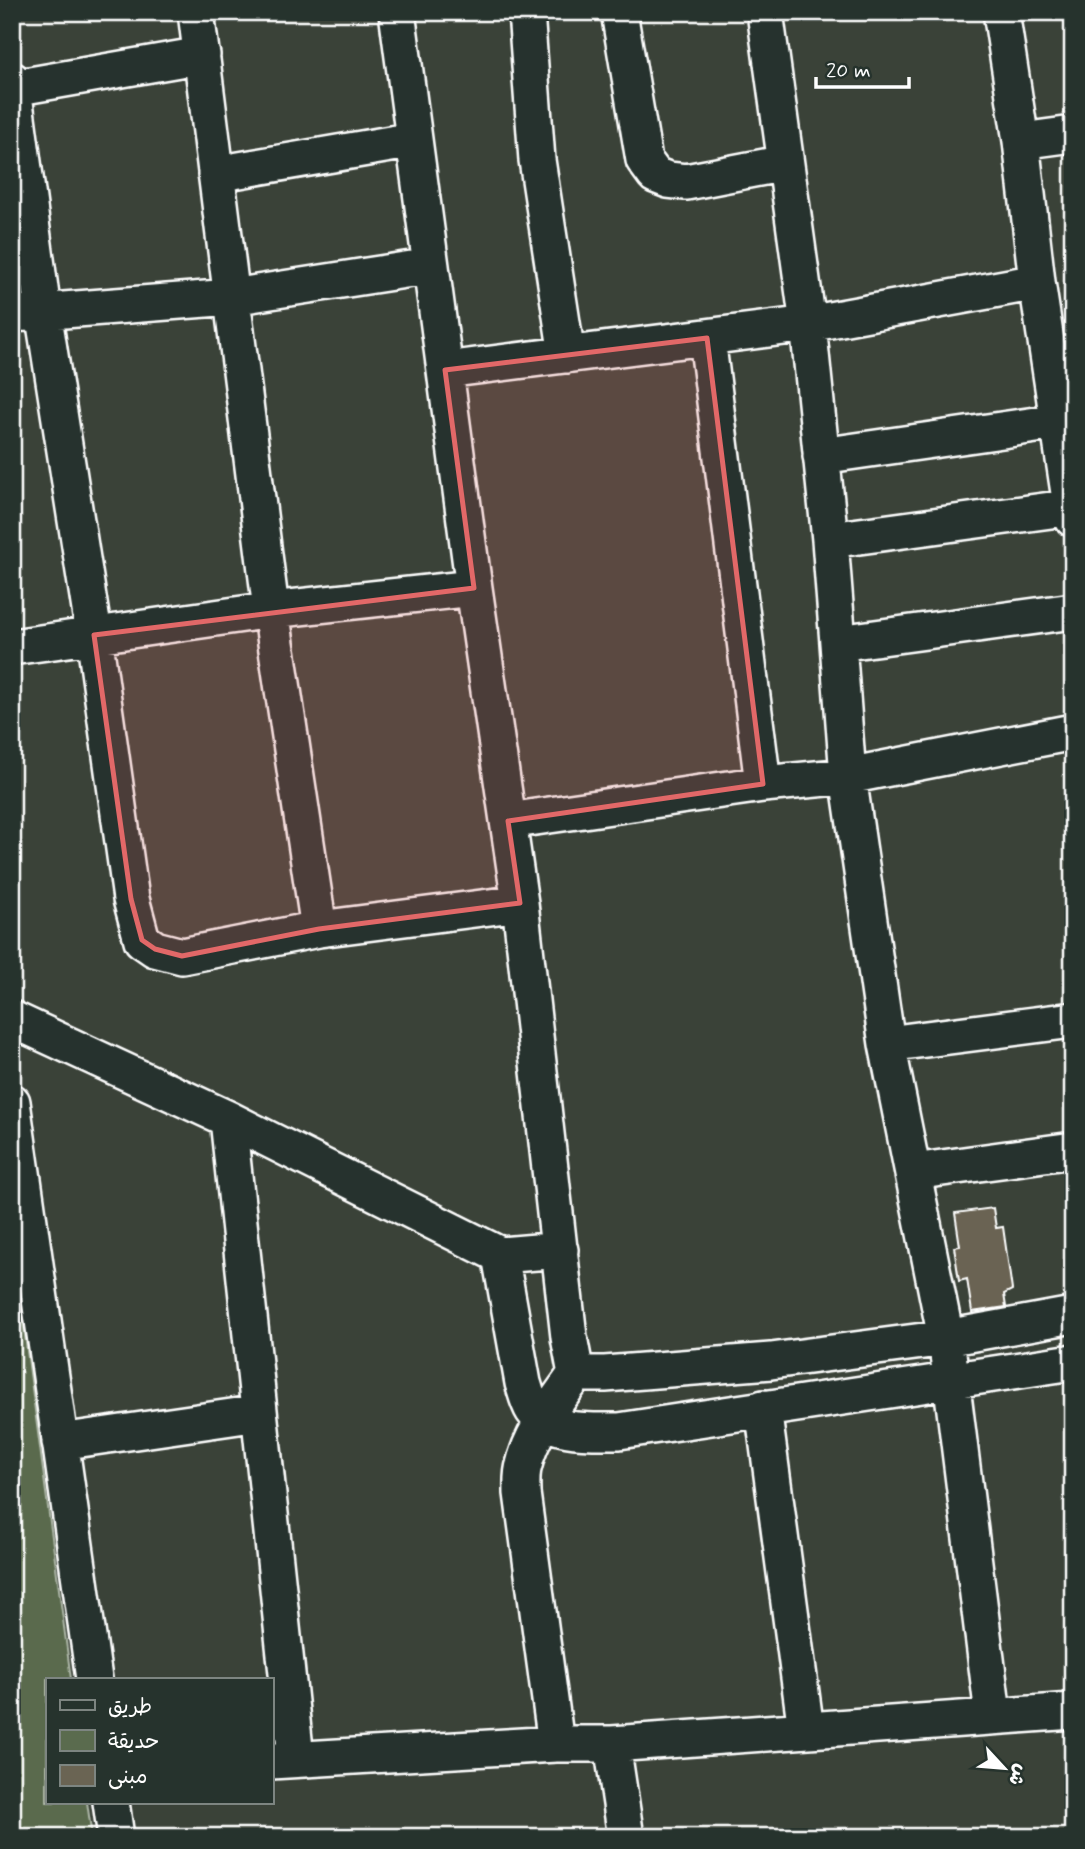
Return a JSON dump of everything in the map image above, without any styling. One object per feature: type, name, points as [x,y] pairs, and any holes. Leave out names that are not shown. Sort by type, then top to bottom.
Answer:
[{"type":"street","points":[[196,12],[271,610],[319,929]]},
{"type":"street","points":[[397,12],[474,588],[520,903],[569,1337],[590,1374],[600,1431]]},
{"type":"street","points":[[526,12],[537,160],[566,355]]},
{"type":"street","points":[[620,12],[644,160],[655,175],[667,180],[686,182],[785,163]]},
{"type":"street","points":[[765,12],[808,324],[830,540],[848,776],[887,1044],[946,1338],[993,1716]]},
{"type":"street","points":[[830,540],[1072,511],[1037,282],[1021,141],[1001,12]]},
{"type":"street","points":[[202,55],[13,84],[28,312],[94,635],[131,899],[142,940],[155,950],[182,956],[319,929],[520,903]]},
{"type":"street","points":[[1021,141],[1073,134]]},
{"type":"street","points":[[216,174],[414,139]]},
{"type":"street","points":[[28,312],[232,297],[430,266]]},
{"type":"street","points":[[445,370],[808,324],[1037,282]]},
{"type":"street","points":[[707,338],[763,784]]},
{"type":"street","points":[[821,456],[1058,422]]},
{"type":"street","points":[[12,647],[271,610],[474,588]]},
{"type":"street","points":[[838,643],[1073,611]]},
{"type":"street","points":[[508,821],[763,784],[848,776],[1073,732]]},
{"type":"street","points":[[12,1019],[228,1119],[500,1255],[560,1250]]},
{"type":"street","points":[[887,1044],[1073,1020]]},
{"type":"street","points":[[12,1102],[94,1678]]},
{"type":"street","points":[[228,1119],[259,1413],[283,1760],[555,1744],[611,1744],[1073,1711]]},
{"type":"street","points":[[913,1172],[1073,1150]]},
{"type":"street","points":[[500,1255],[528,1399],[534,1411],[544,1420],[570,1429],[619,1430],[1073,1362]]},
{"type":"street","points":[[555,1744],[522,1493],[524,1465],[544,1420],[590,1374],[771,1361],[946,1338],[1073,1315]]},
{"type":"street","points":[[763,1408],[806,1730]]},
{"type":"street","points":[[60,1442],[259,1413]]},
{"type":"street","points":[[611,1744],[626,1837]]},
{"type":"street","points":[[111,1804],[116,1837]]},
{"type":"highlighted area","points":[[707,338],[763,784],[508,821],[520,903],[319,929],[182,956],[155,949],[142,940],[131,899],[94,635],[474,588],[445,370]]},
{"type":"green space","points":[[12,1239],[71,1678],[46,1678],[46,1804],[87,1804],[92,1837],[12,1837]]},
{"type":"building","points":[[993,1208],[996,1228],[1003,1227],[1012,1290],[1004,1294],[1006,1307],[972,1312],[967,1279],[959,1281],[954,1247],[960,1246],[955,1213]]}]
